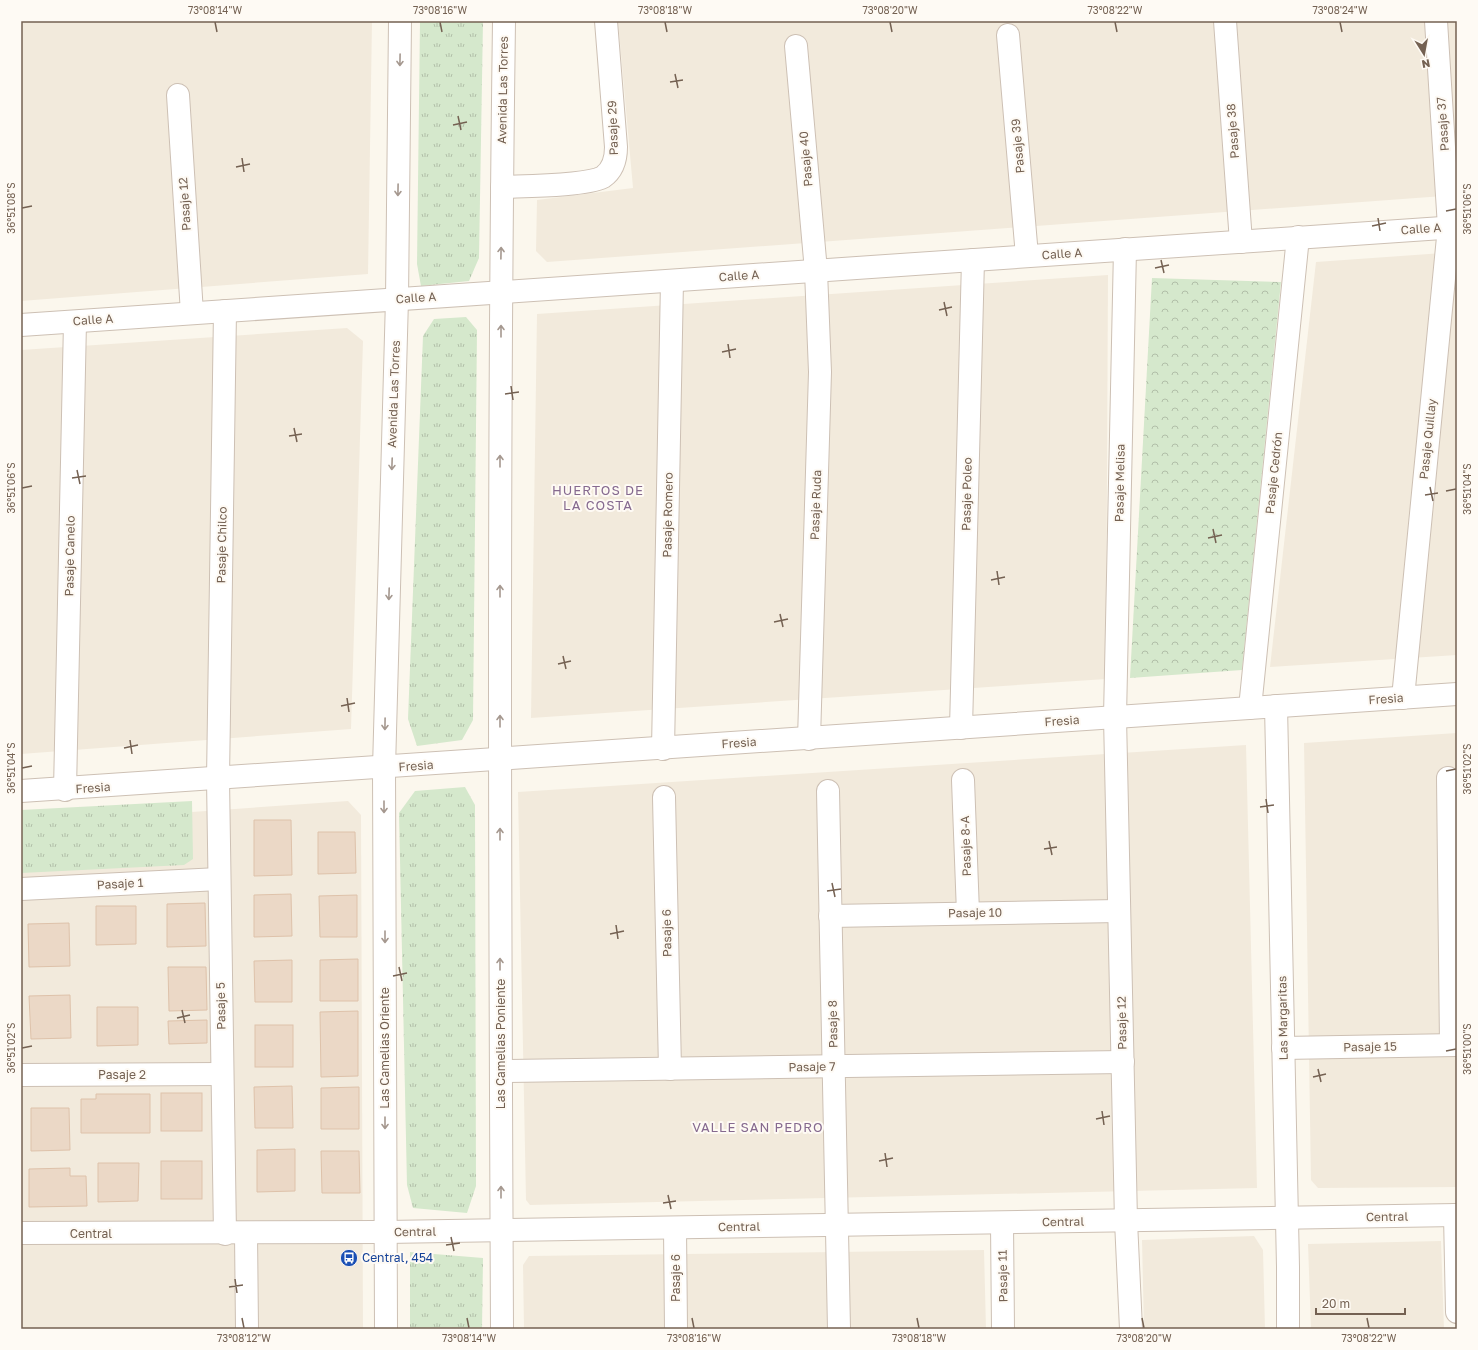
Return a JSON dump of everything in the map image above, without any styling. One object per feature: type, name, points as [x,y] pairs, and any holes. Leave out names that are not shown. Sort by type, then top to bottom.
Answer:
[{"type":"street","name":"Avenida Las Torres","points":[[384,768],[397,299],[400,21]]},
{"type":"street","name":"Avenida Las Torres","points":[[500,760],[500,292],[504,21]]},
{"type":"street","name":"Pasaje 29","points":[[502,187],[588,181],[604,176],[614,163],[616,147],[606,21]]},
{"type":"street","name":"Pasaje 38","points":[[1226,21],[1241,242]]},
{"type":"street","name":"Pasaje 37","points":[[1436,21],[1453,227]]},
{"type":"street","name":"Pasaje 39","points":[[1008,35],[1027,256]]},
{"type":"street","name":"Pasaje 40","points":[[796,46],[816,271]]},
{"type":"street","name":"Pasaje 12","points":[[178,95],[192,314]]},
{"type":"street","name":"Calle A","points":[[21,325],[1453,227]]},
{"type":"street","name":"Pasaje Quillay","points":[[1403,698],[1453,227]]},
{"type":"street","name":"Pasaje Cedrón","points":[[1250,708],[1298,237]]},
{"type":"street","name":"Pasaje Melisa","points":[[1115,717],[1125,250]]},
{"type":"street","name":"Pasaje Poleo","points":[[961,728],[973,260]]},
{"type":"street","name":"Pasaje Ruda","points":[[809,739],[820,372],[816,271]]},
{"type":"street","name":"Pasaje Romero","points":[[663,749],[672,280]]},
{"type":"street","name":"Pasaje Chilco","points":[[218,779],[226,311]]},
{"type":"street","name":"Pasaje Canelo","points":[[65,790],[75,322]]},
{"type":"street","name":"Fresia","points":[[21,791],[65,790],[1457,694]]},
{"type":"street","name":"Las Margaritas","points":[[1276,706],[1288,1329]]},
{"type":"street","name":"Pasaje 12","points":[[1115,717],[1126,1221],[1131,1329]]},
{"type":"street","name":"Las Camelias Poniente","points":[[500,760],[502,1329]]},
{"type":"street","name":"Las Camelias Oriente","points":[[384,768],[386,1329]]},
{"type":"street","points":[[1448,778],[1454,1045]]},
{"type":"street","name":"Pasaje 5","points":[[218,779],[222,1074],[236,1234],[248,1329]]},
{"type":"street","name":"Pasaje 8-A","points":[[964,780],[968,913]]},
{"type":"street","name":"Pasaje 8","points":[[828,791],[839,1329]]},
{"type":"street","name":"Pasaje 6","points":[[664,798],[670,1069]]},
{"type":"street","name":"Pasaje 1","points":[[21,889],[219,879]]},
{"type":"street","name":"Pasaje 10","points":[[830,916],[1119,911]]},
{"type":"street","name":"Pasaje 15","points":[[1283,1048],[1454,1045]]},
{"type":"street","name":"Pasaje 7","points":[[501,1071],[1123,1062]]},
{"type":"street","name":"Pasaje 2","points":[[21,1075],[222,1074]]},
{"type":"street","name":"Central","points":[[21,1233],[236,1234],[1456,1215]]},
{"type":"street","points":[[1456,1215],[1457,1312]]},
{"type":"street","name":"Pasaje 11","points":[[1002,1223],[1003,1329]]},
{"type":"street","name":"Pasaje 6","points":[[675,1228],[676,1329]]},
{"type":"shaded area","points":[[21,21],[372,21],[368,274],[21,301]]},
{"type":"shaded area","points":[[618,21],[1457,21],[1457,195],[547,262],[536,251],[537,200],[633,188]]},
{"type":"shaded area","points":[[1457,252],[1457,655],[1270,667],[1316,262]]},
{"type":"shaded area","points":[[1108,275],[1106,679],[531,718],[537,314]]},
{"type":"shaded area","points":[[347,328],[363,341],[351,729],[21,754],[21,350]]},
{"type":"shaded area","points":[[1457,733],[1457,1187],[1318,1188],[1311,1180],[1304,743]]},
{"type":"shaded area","points":[[1246,745],[1257,1188],[530,1205],[526,1200],[518,792]]},
{"type":"shaded area","points":[[348,801],[361,815],[363,1329],[21,1329],[21,824]]},
{"type":"shaded area","points":[[1254,1236],[1263,1250],[1265,1329],[1144,1329],[1142,1240]]},
{"type":"shaded area","points":[[1441,1241],[1444,1329],[1311,1329],[1308,1244]]},
{"type":"shaded area","points":[[984,1250],[986,1329],[524,1329],[523,1265],[529,1256]]},
{"type":"green space","points":[[420,21],[483,21],[479,258],[469,281],[421,286],[417,264]]},
{"type":"green space","points":[[1152,278],[1281,282],[1242,670],[1130,678]]},
{"type":"green space","points":[[466,317],[477,330],[473,720],[462,740],[417,746],[408,719],[423,336],[434,319]]},
{"type":"green space","points":[[465,787],[475,805],[476,1186],[467,1213],[413,1208],[407,1185],[399,813],[415,791]]},
{"type":"green space","points":[[192,801],[193,859],[184,865],[21,873],[21,810]]},
{"type":"green space","points":[[410,1252],[483,1258],[482,1329],[410,1329]]},
{"type":"building","points":[[254,820],[291,820],[292,875],[254,876]]},
{"type":"building","points":[[318,832],[355,832],[356,873],[318,874]]},
{"type":"building","points":[[291,894],[292,936],[254,937],[254,895]]},
{"type":"building","points":[[357,895],[357,937],[320,937],[319,896]]},
{"type":"building","points":[[205,903],[206,946],[167,947],[167,904]]},
{"type":"building","points":[[96,906],[136,906],[136,944],[96,945]]},
{"type":"building","points":[[69,923],[70,966],[29,967],[28,924]]},
{"type":"building","points":[[358,959],[358,1001],[320,1001],[320,960]]},
{"type":"building","points":[[292,960],[292,1002],[255,1002],[254,961]]},
{"type":"building","points":[[168,967],[206,967],[207,1010],[169,1011]]},
{"type":"building","points":[[70,995],[71,1038],[31,1039],[29,996]]},
{"type":"building","points":[[97,1007],[138,1007],[138,1045],[97,1046]]},
{"type":"building","points":[[358,1011],[358,1076],[321,1077],[320,1012]]},
{"type":"building","points":[[207,1020],[207,1043],[169,1044],[168,1021]]},
{"type":"building","points":[[255,1025],[293,1025],[293,1067],[255,1067]]},
{"type":"building","points":[[292,1086],[293,1128],[255,1128],[254,1087]]},
{"type":"building","points":[[359,1087],[359,1129],[321,1129],[321,1088]]},
{"type":"building","points":[[161,1093],[202,1093],[202,1131],[161,1131]]},
{"type":"building","points":[[96,1094],[150,1094],[150,1133],[81,1133],[81,1099],[96,1099]]},
{"type":"building","points":[[31,1108],[69,1108],[70,1150],[31,1151]]},
{"type":"building","points":[[295,1149],[295,1191],[257,1192],[257,1150]]},
{"type":"building","points":[[321,1151],[359,1151],[360,1193],[322,1193]]},
{"type":"building","points":[[161,1161],[202,1161],[202,1199],[161,1199]]},
{"type":"building","points":[[98,1163],[139,1163],[138,1201],[98,1202]]},
{"type":"building","points":[[70,1168],[70,1176],[86,1176],[87,1206],[29,1207],[29,1169]]},
{"type":"place","name":"Central, 454","points":[[349,1258]]},
{"type":"district","name":"HUERTOS DE LA COSTA","points":[[598,498]]},
{"type":"district","name":"VALLE SAN PEDRO","points":[[758,1127]]}]
